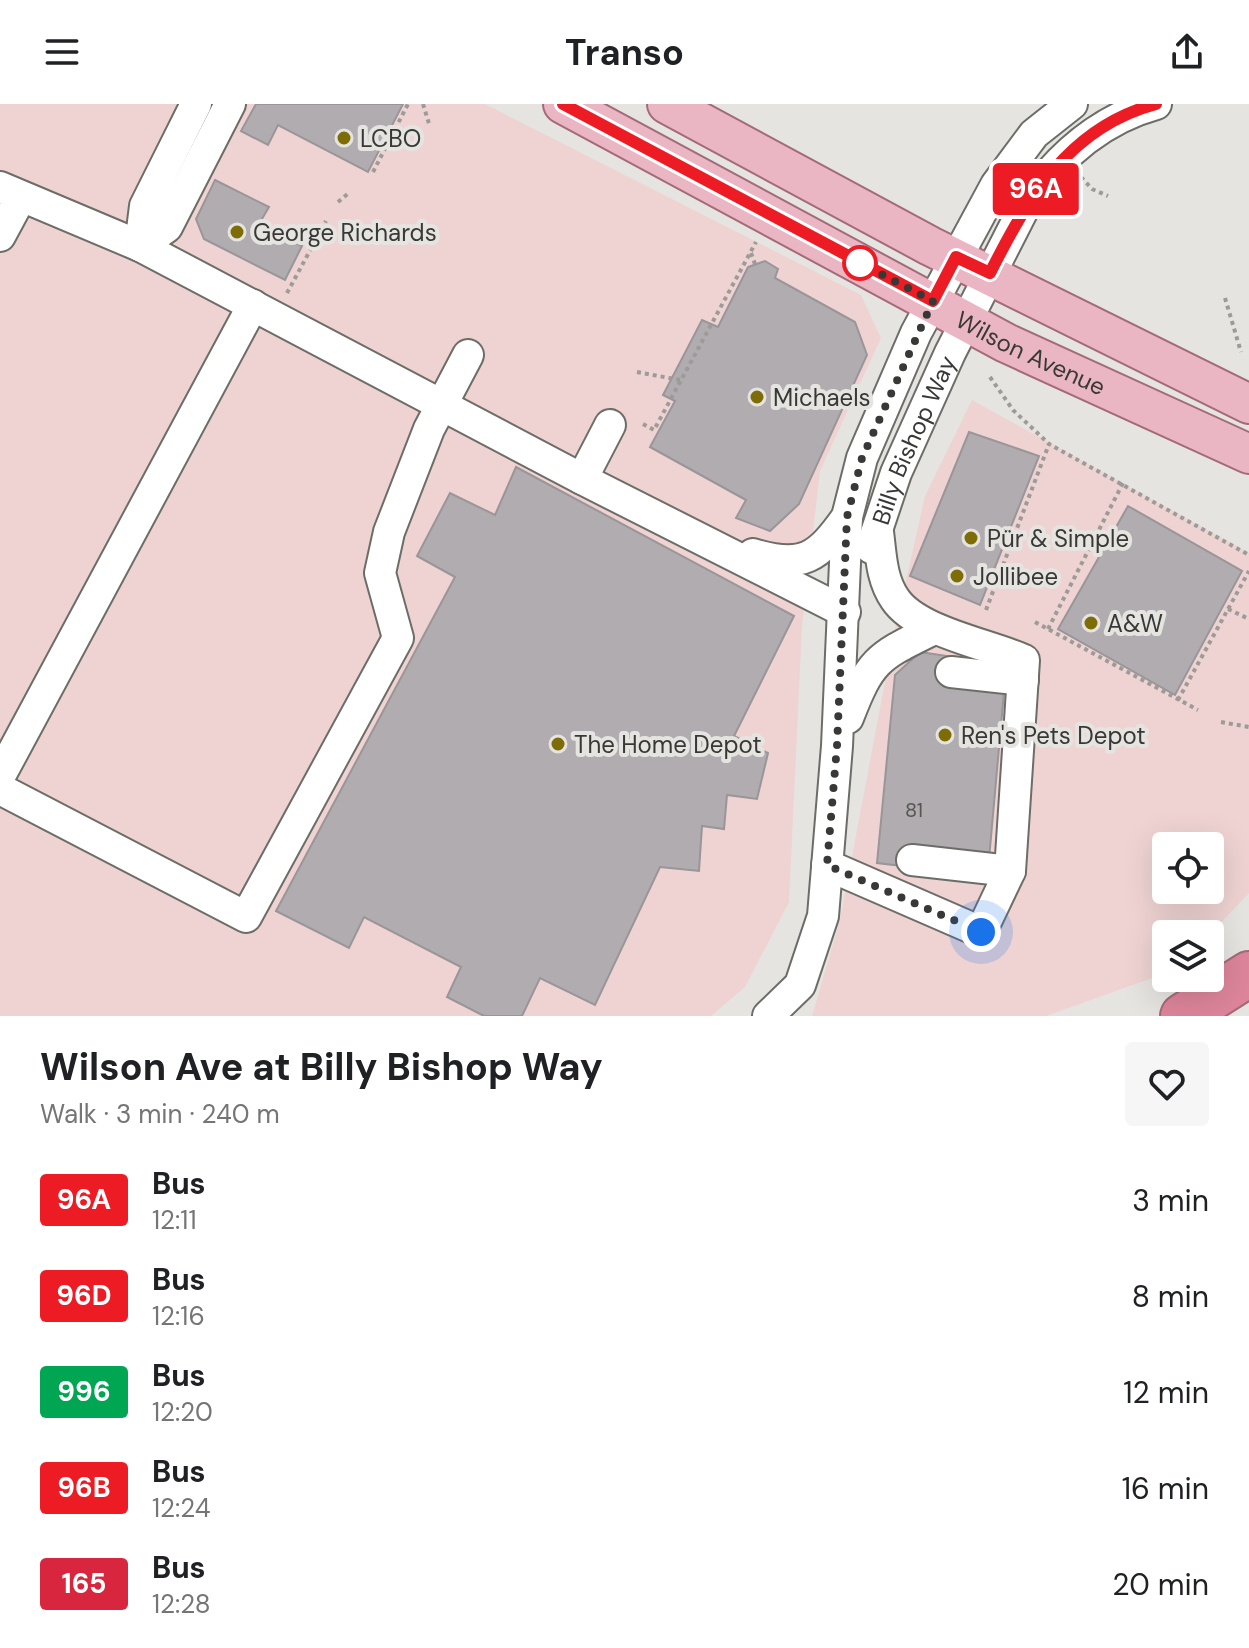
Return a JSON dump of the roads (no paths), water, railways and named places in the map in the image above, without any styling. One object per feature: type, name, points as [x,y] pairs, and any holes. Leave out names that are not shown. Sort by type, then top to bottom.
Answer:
[{"type":"highway","points":[[1183,1016],[1249,974]]},
{"type":"highway","points":[[1221,1016],[1249,987]]},
{"type":"main road","name":"Wilson Avenue","points":[[563,104],[1006,343],[1245,445]]},
{"type":"main road","name":"Wilson Avenue","points":[[667,104],[956,257],[1249,404]]},
{"type":"street","points":[[140,246],[145,206],[196,104]]},
{"type":"street","points":[[140,246],[167,227],[230,104]]},
{"type":"street","name":"Billy Bishop Way","points":[[768,1016],[800,985],[823,916],[837,746],[847,517],[862,458],[933,301],[1013,157],[1034,134],[1072,104]]},
{"type":"street","name":"Billy Bishop Way","points":[[845,612],[878,532],[896,473],[967,320],[1027,202],[1060,160],[1103,126],[1156,104]]},
{"type":"street","points":[[0,236],[10,192],[140,246],[442,402],[582,479],[845,612]]},
{"type":"street","points":[[0,776],[253,305]]},
{"type":"street","points":[[0,789],[246,917],[398,638],[380,573],[389,532],[442,402],[468,355]]},
{"type":"street","points":[[582,479],[610,425]]},
{"type":"street","points":[[709,541],[782,563],[806,558],[825,548],[847,517]]},
{"type":"street","points":[[827,865],[981,932],[1010,871],[1024,660],[934,629],[895,600],[882,569],[878,532]]},
{"type":"street","points":[[837,746],[864,675],[887,653],[934,629]]},
{"type":"street","points":[[951,672],[1023,680]]},
{"type":"street","points":[[912,860],[1010,871]]},
{"type":"place","name":"LCBO","points":[[344,138]]},
{"type":"place","name":"George Richards","points":[[237,232]]},
{"type":"place","name":"Michaels","points":[[757,397]]},
{"type":"place","name":"Pür & Simple","points":[[971,538]]},
{"type":"place","name":"Jollibee","points":[[957,576]]},
{"type":"place","name":"A&W","points":[[1091,623]]},
{"type":"place","name":"Ren's Pets Depot","points":[[945,735]]},
{"type":"place","name":"The Home Depot","points":[[558,744]]}]
